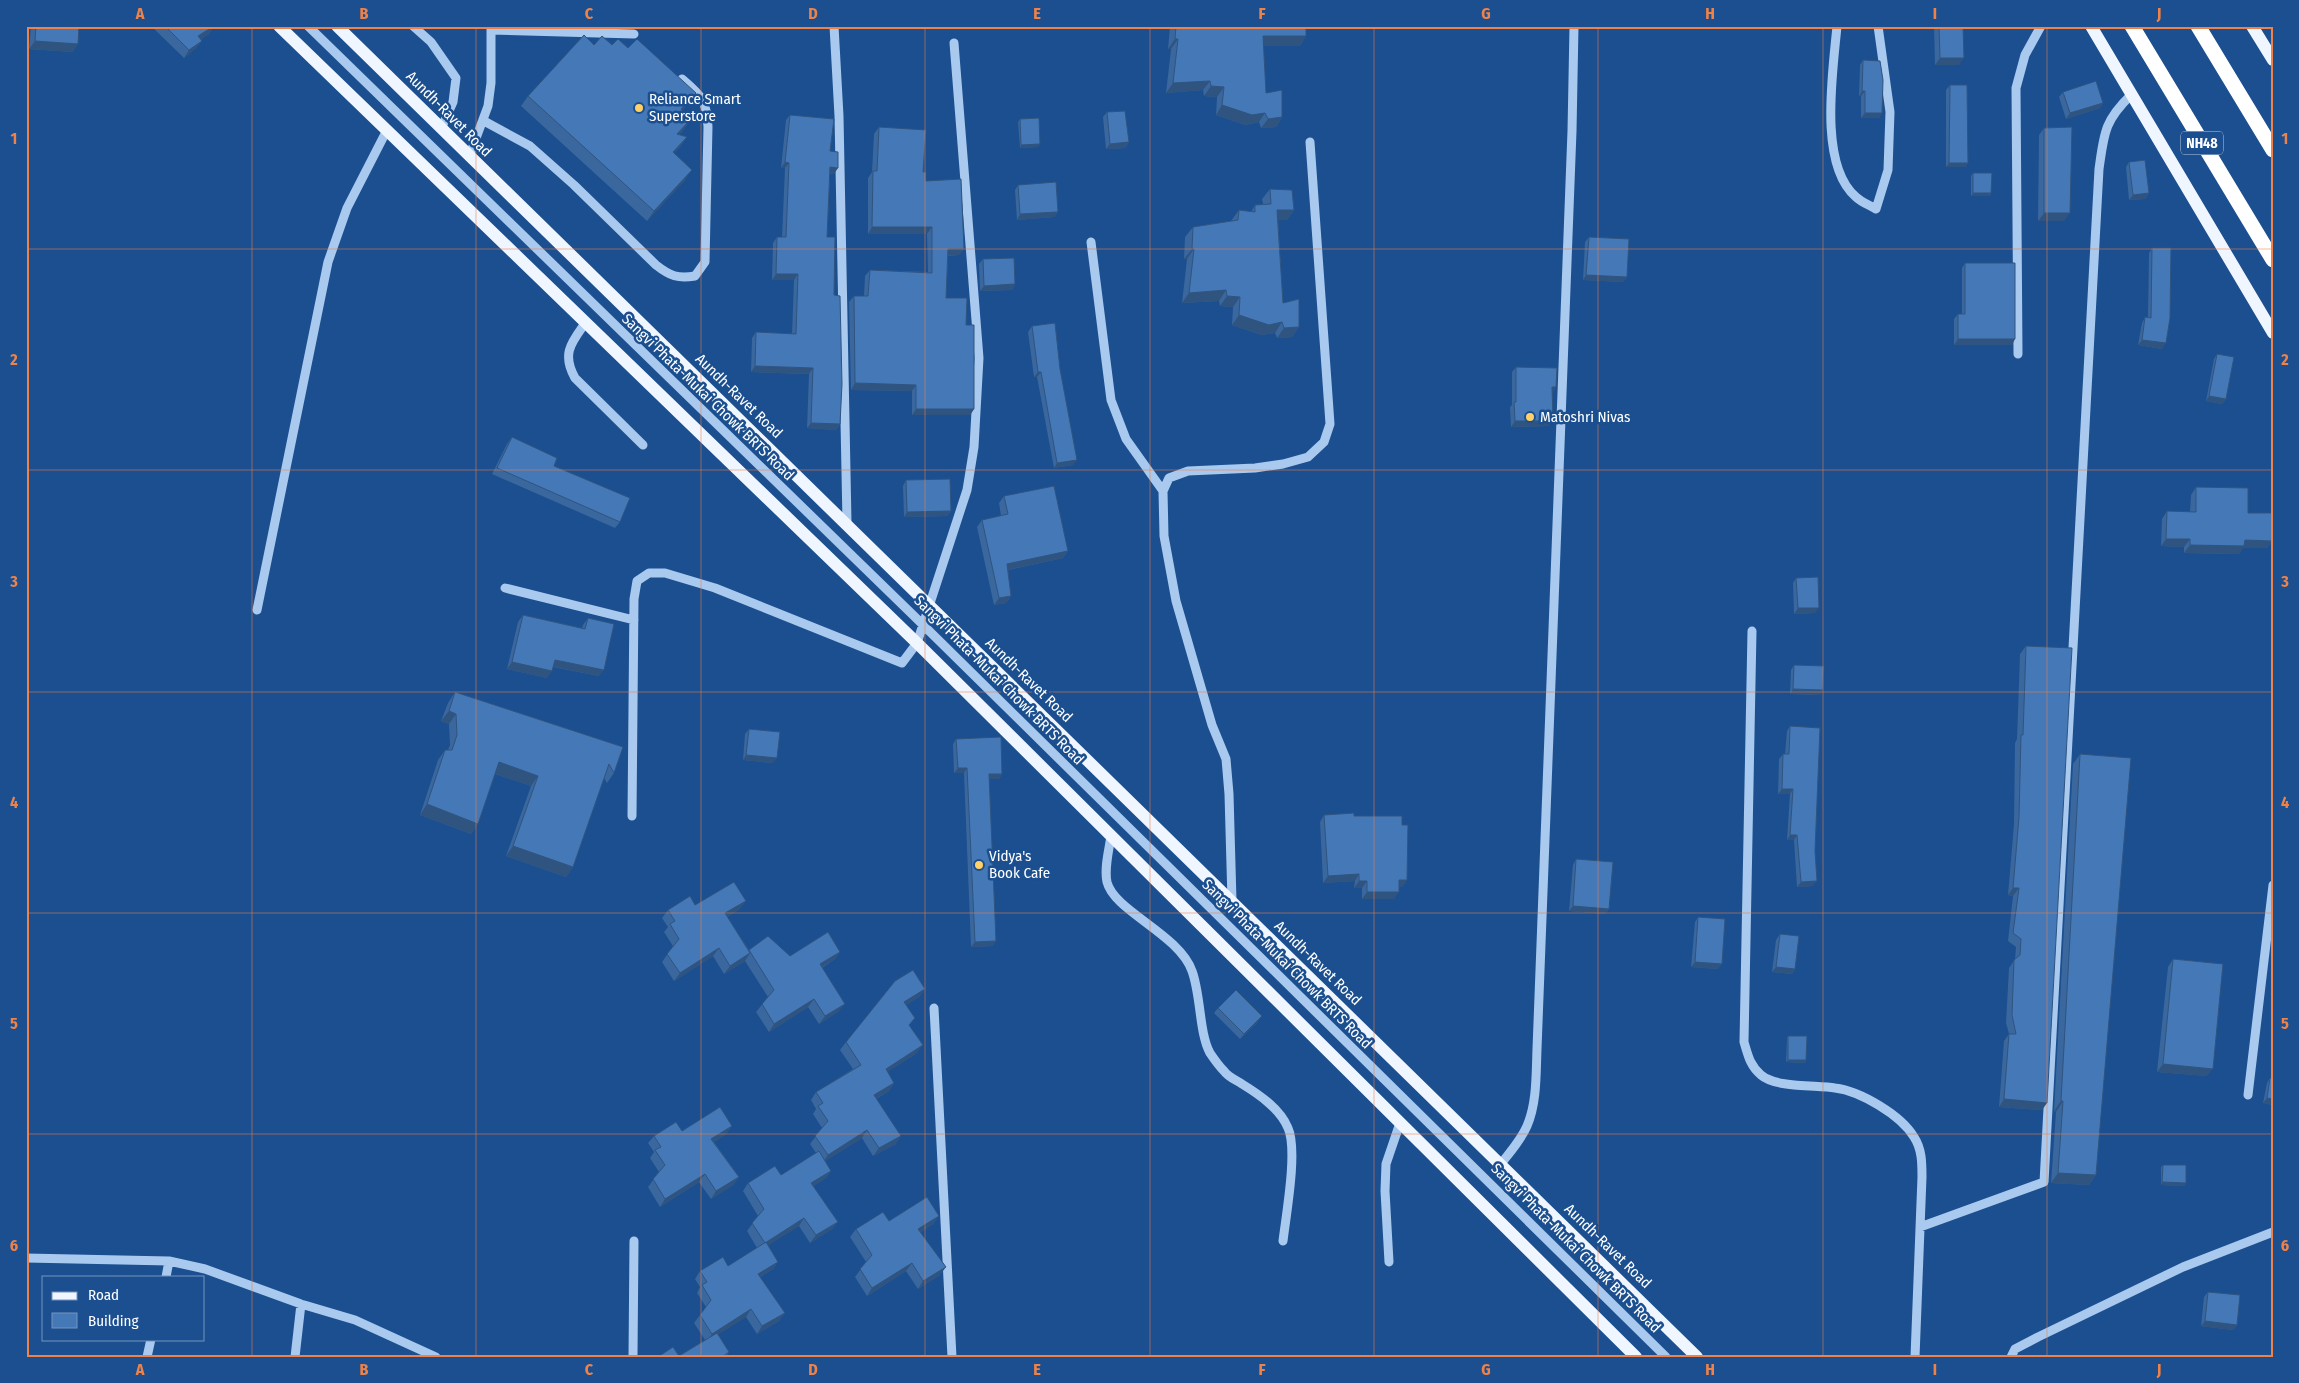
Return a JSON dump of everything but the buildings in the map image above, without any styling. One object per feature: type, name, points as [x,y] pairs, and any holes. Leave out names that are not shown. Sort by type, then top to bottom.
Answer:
[{"type":"highway","name":"NH48","points":[[2132,26],[2273,260]]},
{"type":"highway","points":[[2198,26],[2273,150]]},
{"type":"main road","points":[[279,26],[917,643],[1636,1357]]},
{"type":"main road","name":"Aundh-Ravet Road","points":[[337,26],[468,157],[847,523],[1697,1357]]},
{"type":"main road","points":[[2091,26],[2273,334]]},
{"type":"main road","points":[[2252,26],[2273,60]]},
{"type":"street","name":"Sangvi Phata-Mukai Chowk BRTS Road","points":[[308,26],[924,625],[1666,1357]]},
{"type":"street","points":[[413,26],[430,42],[456,78],[453,102],[441,129]]},
{"type":"street","points":[[834,26],[839,116],[847,523]]},
{"type":"street","points":[[1501,1164],[1520,1140],[1528,1125],[1534,1097],[1537,1059],[1572,131],[1574,26]]},
{"type":"street","points":[[1837,26],[1830,138],[1839,173],[1855,196],[1876,209],[1888,170],[1890,112],[1878,26]]},
{"type":"street","points":[[2018,354],[2016,88],[2026,55],[2041,26]]},
{"type":"street","points":[[468,157],[484,121],[491,83],[491,28],[634,34]]},
{"type":"street","points":[[632,816],[634,620],[638,581],[649,573],[665,573],[715,588],[902,663],[917,643],[967,490],[974,447],[978,358],[954,43]]},
{"type":"street","points":[[484,121],[530,146],[574,185],[656,265],[668,274],[680,279],[695,276],[705,262],[708,114],[699,93],[682,79]]},
{"type":"street","points":[[1920,1227],[2044,1182],[2099,169],[2105,129],[2116,110],[2131,95]]},
{"type":"street","points":[[257,610],[328,262],[348,208],[387,130]]},
{"type":"street","points":[[1232,901],[1229,794],[1226,759],[1212,725],[1176,601],[1164,536],[1163,491],[1169,478],[1188,471],[1254,468],[1283,464],[1308,457],[1324,442],[1330,424],[1310,142]]},
{"type":"street","points":[[1092,242],[1111,400],[1126,439],[1163,491]]},
{"type":"street","points":[[586,322],[571,344],[567,357],[569,368],[575,378],[643,445]]},
{"type":"street","points":[[505,588],[634,620]]},
{"type":"street","points":[[1752,631],[1744,1042],[1749,1061],[1762,1076],[1788,1084],[1836,1088],[1860,1094],[1897,1119],[1914,1136],[1921,1153],[1915,1357]]},
{"type":"street","points":[[1111,836],[1107,881],[1111,892],[1134,913],[1158,930],[1178,951],[1192,970],[1210,1052],[1226,1074],[1254,1092],[1282,1115],[1289,1130],[1292,1147],[1283,1241]]},
{"type":"street","points":[[2248,1095],[2273,885]]},
{"type":"street","points":[[934,1008],[952,1357]]},
{"type":"street","points":[[1389,1262],[1385,1191],[1386,1164],[1400,1123]]},
{"type":"street","points":[[2011,1357],[2016,1349],[2038,1337],[2183,1267],[2273,1232]]},
{"type":"street","points":[[633,1357],[634,1241]]},
{"type":"street","points":[[26,1258],[169,1261],[205,1269],[301,1304],[355,1320],[436,1357]]},
{"type":"street","points":[[166,1276],[169,1261]]},
{"type":"street","points":[[294,1357],[301,1304]]},
{"type":"street","points":[[147,1357],[151,1340]]},
{"type":"place","name":"Reliance Smart Superstore","points":[[639,108]]},
{"type":"place","name":"Matoshri Nivas","points":[[1530,417]]},
{"type":"place","name":"Vidya's Book Cafe","points":[[979,865]]}]
